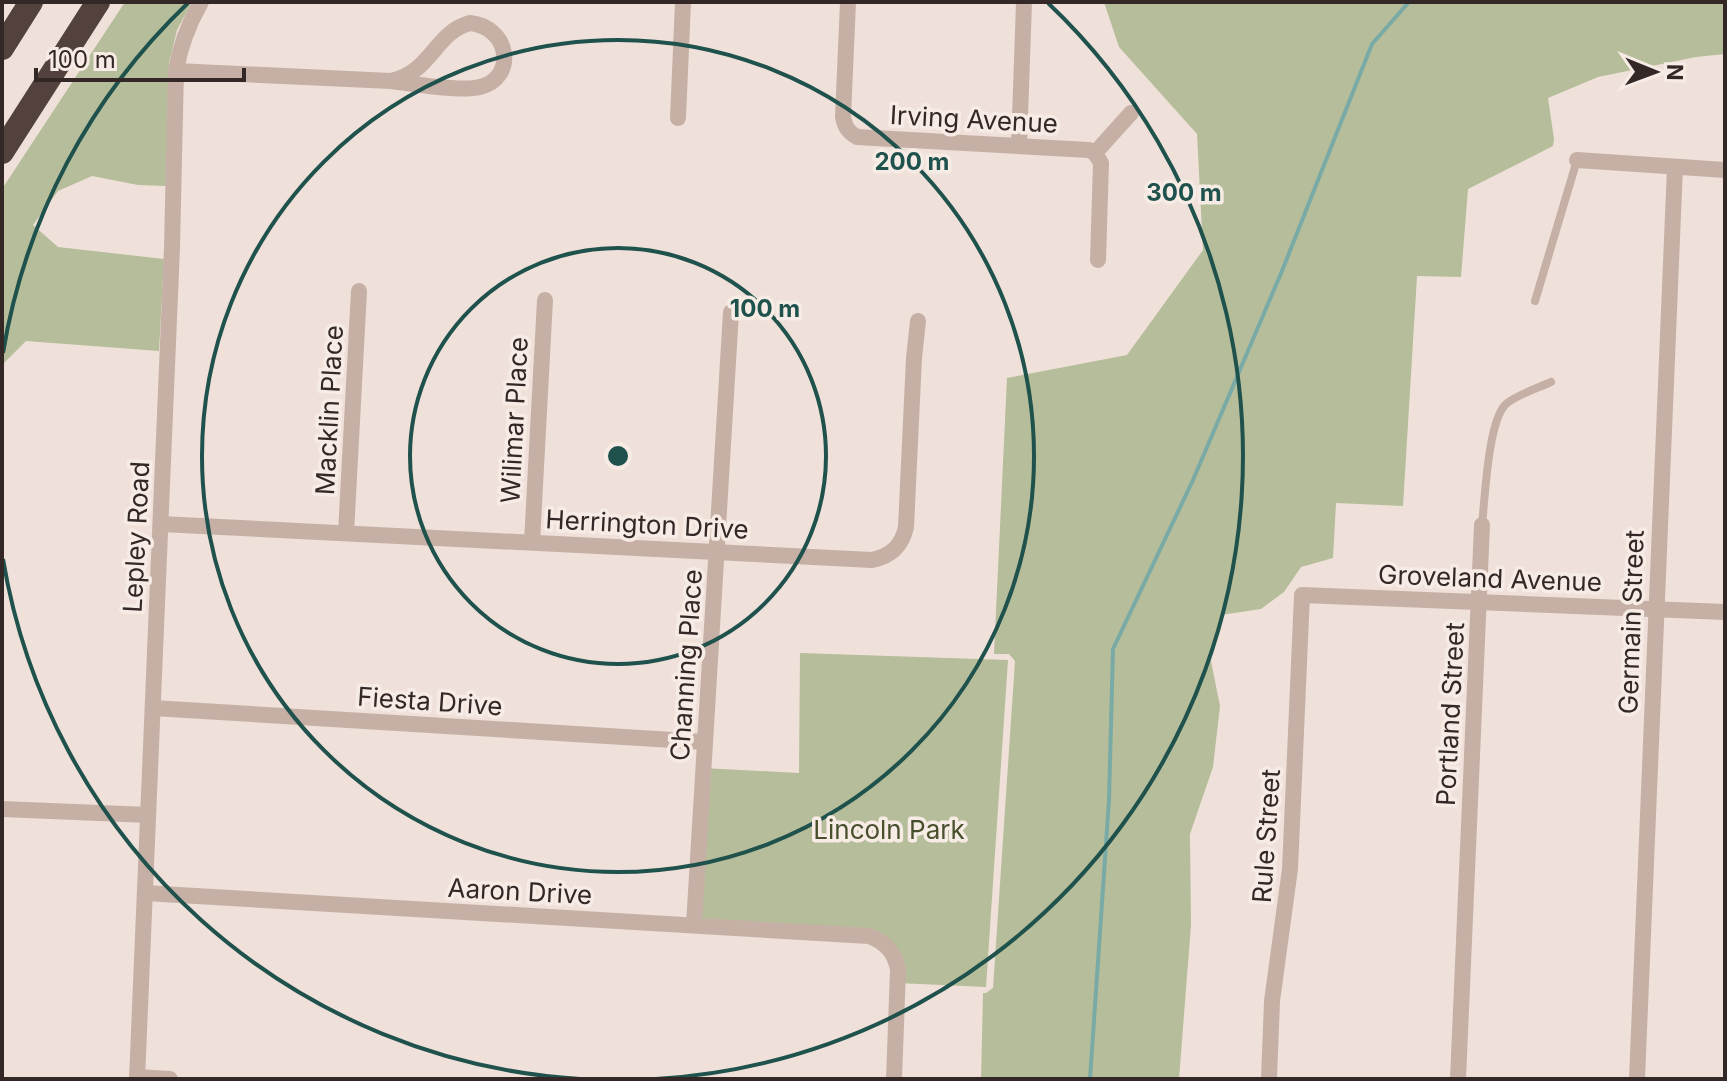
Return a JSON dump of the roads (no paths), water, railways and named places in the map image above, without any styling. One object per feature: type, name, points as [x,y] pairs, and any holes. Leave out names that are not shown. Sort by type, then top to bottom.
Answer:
[{"type":"highway","points":[[2,48],[31,2]]},
{"type":"highway","points":[[2,152],[98,2]]},
{"type":"street","name":"Lepley Road","points":[[137,1078],[172,248],[176,71],[185,32],[201,2]]},
{"type":"street","points":[[678,118],[683,2]]},
{"type":"street","name":"Irving Avenue","points":[[848,2],[843,117],[850,133],[857,137],[1089,150],[1095,153]]},
{"type":"street","points":[[1019,146],[1024,2]]},
{"type":"street","points":[[176,71],[477,88],[485,86],[501,70],[503,47],[500,39],[480,24],[460,26],[451,31],[413,74],[391,81]]},
{"type":"street","points":[[1098,260],[1101,163],[1095,153],[1131,113]]},
{"type":"street","points":[[1577,160],[1725,170]]},
{"type":"street","name":"Germain Street","points":[[1637,1079],[1675,167]]},
{"type":"street","name":"Macklin Place","points":[[346,533],[359,291]]},
{"type":"street","name":"Wilimar Place","points":[[532,542],[545,300]]},
{"type":"street","name":"Channing Place","points":[[694,925],[731,312]]},
{"type":"street","name":"Herrington Drive","points":[[161,524],[872,560],[881,558],[892,553],[900,544],[906,527],[918,321]]},
{"type":"street","name":"Portland Street","points":[[1458,1079],[1482,525]]},
{"type":"street","name":"Groveland Avenue","points":[[1302,595],[1725,612]]},
{"type":"street","name":"Rule Street","points":[[1269,1079],[1272,1001],[1290,869],[1302,595]]},
{"type":"street","name":"Fiesta Drive","points":[[153,708],[705,742]]},
{"type":"street","points":[[2,809],[148,815]]},
{"type":"street","name":"Aaron Drive","points":[[145,893],[869,936],[889,948],[898,970],[894,1079]]},
{"type":"street","points":[[137,1078],[170,1079]]},
{"type":"lane","points":[[1535,301],[1577,160]]},
{"type":"lane","name":"Portland Street","points":[[1482,525],[1499,413],[1509,401],[1551,382]]},
{"type":"waterway","points":[[1090,1079],[1109,800],[1113,649],[1193,480],[1282,271],[1372,44],[1409,2]]},
{"type":"park label","name":"Lincoln Park","points":[[889,829]]}]
